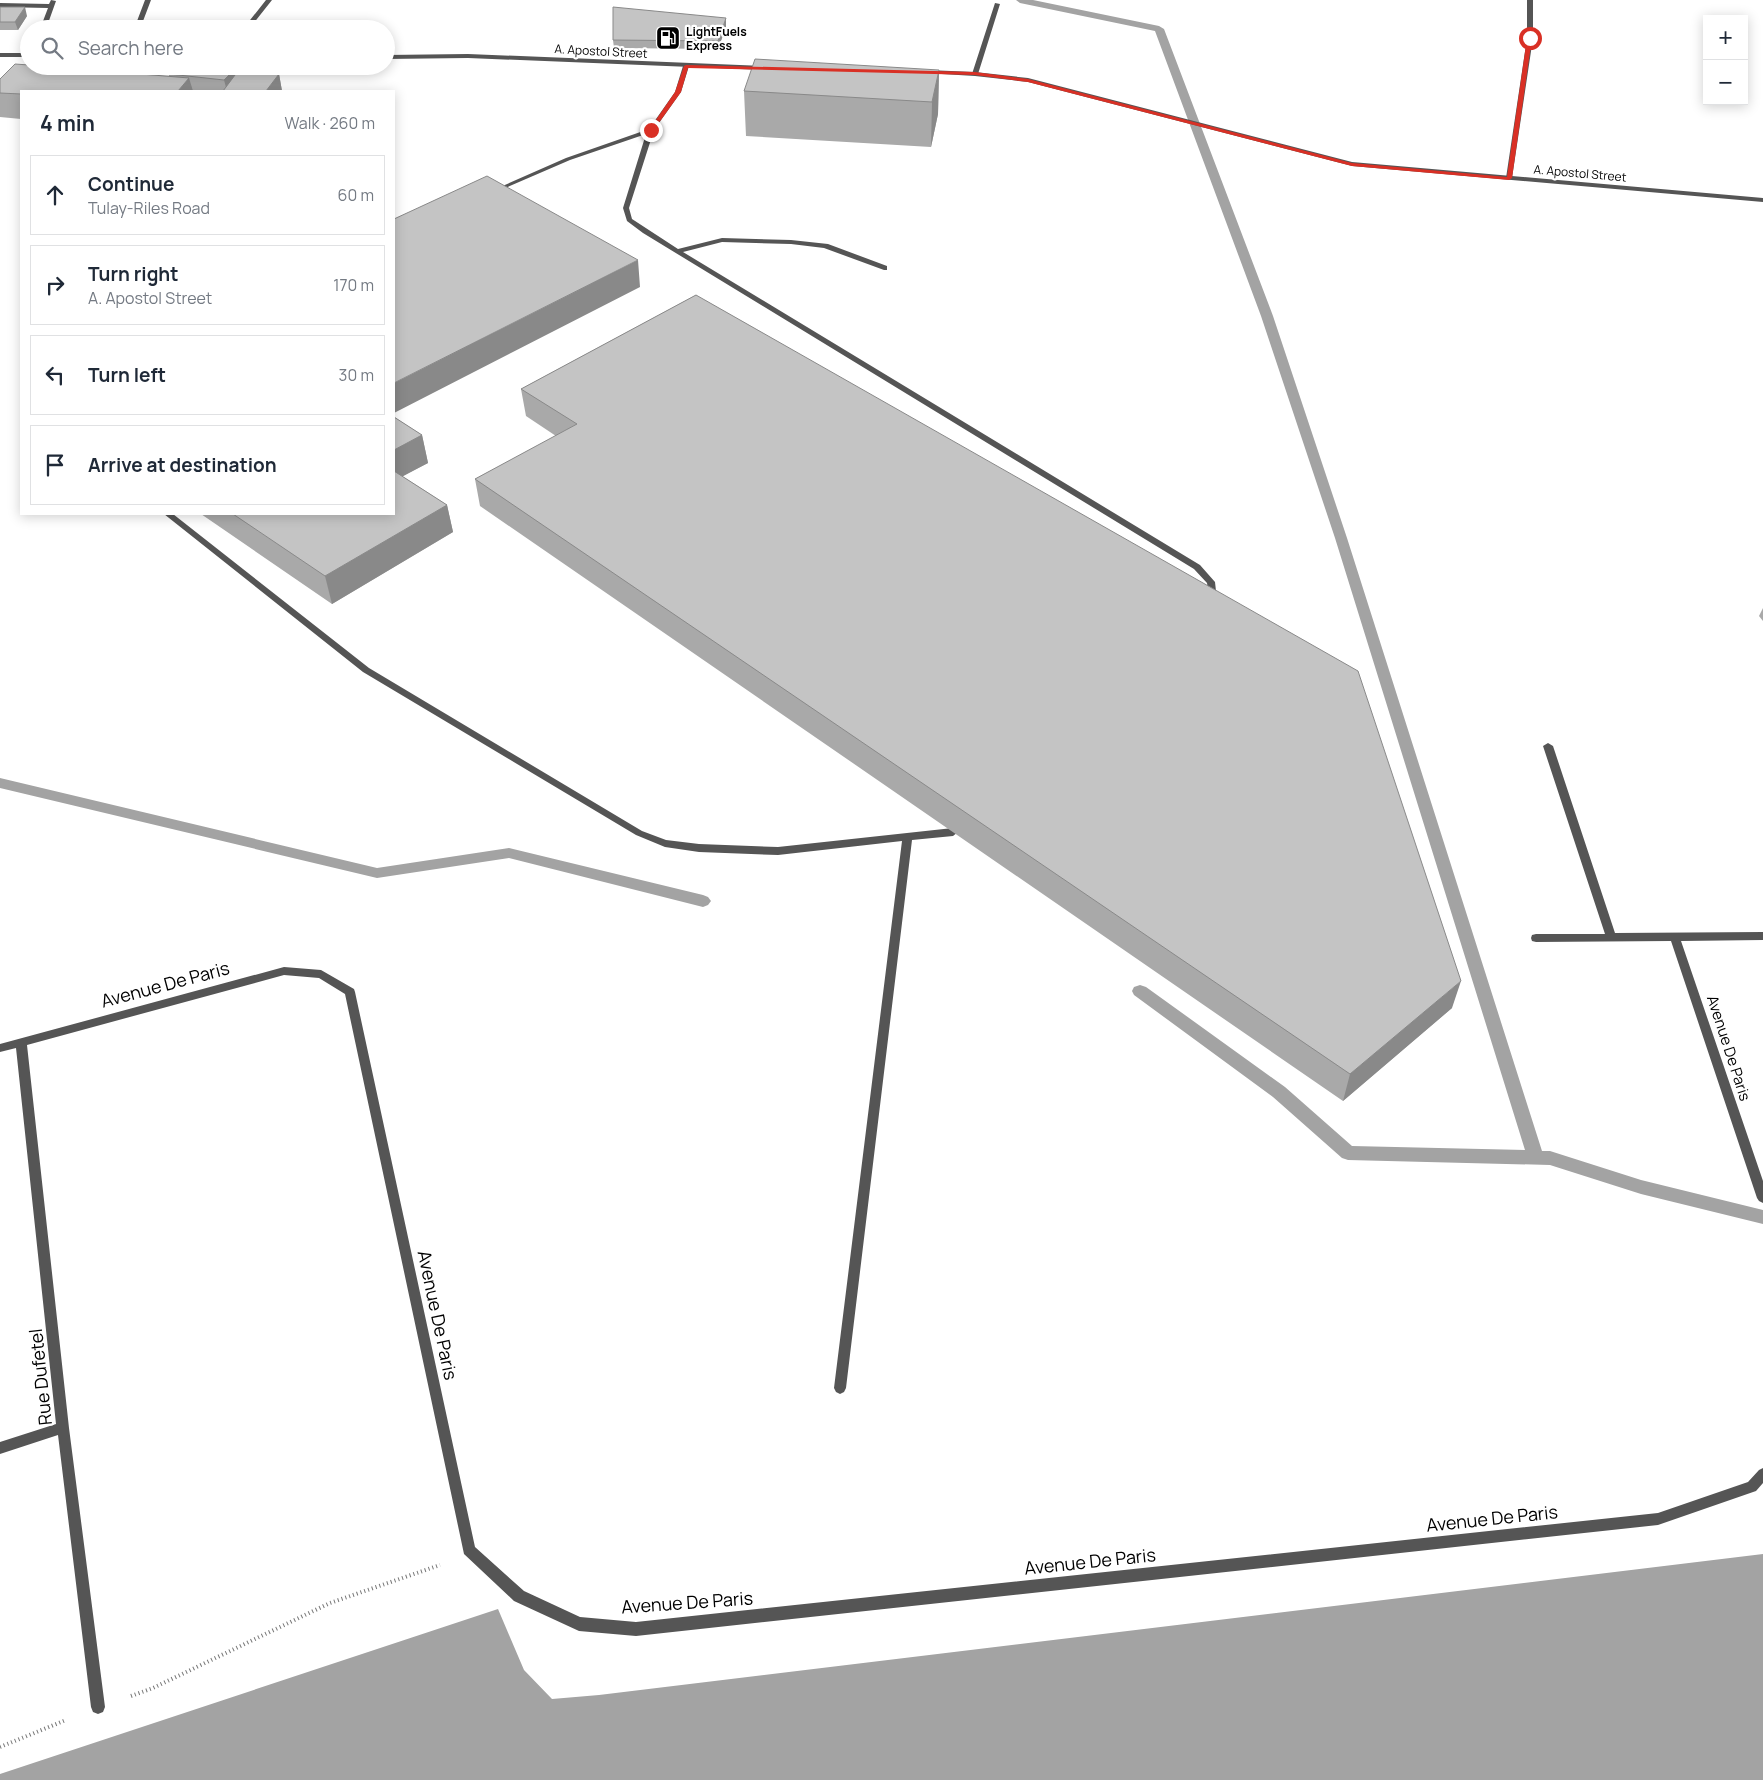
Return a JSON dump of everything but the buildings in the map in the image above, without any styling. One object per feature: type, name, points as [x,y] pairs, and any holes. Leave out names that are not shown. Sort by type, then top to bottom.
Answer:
[{"type":"street","points":[[140,20],[148,0]]},
{"type":"street","points":[[253,20],[269,0]]},
{"type":"street","points":[[1509,178],[1530,38],[1530,0]]},
{"type":"street","points":[[0,5],[52,3],[46,20]]},
{"type":"street","points":[[975,74],[997,4]]},
{"type":"street","points":[[0,55],[20,55]]},
{"type":"street","name":"A. Apostol Street","points":[[395,57],[468,56],[686,66],[776,68]]},
{"type":"street","points":[[686,66],[678,92],[651,130],[626,208],[629,220],[645,232],[1197,567],[1211,582],[1212,609]]},
{"type":"street","name":"A. Apostol Street","points":[[915,72],[975,74],[1028,80],[1352,164],[1763,200]]},
{"type":"street","points":[[489,194],[568,159],[651,130]]},
{"type":"street","points":[[679,251],[722,240],[791,242],[825,246],[884,268]]},
{"type":"street","points":[[169,515],[366,670],[639,834],[665,843],[699,848],[778,852],[953,832]]},
{"type":"street","points":[[1548,746],[1611,937]]},
{"type":"street","points":[[840,1388],[907,837]]},
{"type":"street","points":[[1536,938],[1763,936]]},
{"type":"street","name":"Avenue De Paris","points":[[1675,937],[1763,1198]]},
{"type":"street","name":"Avenue De Paris","points":[[0,1048],[284,971],[322,974],[350,992],[469,1550],[519,1596],[579,1624],[636,1629],[1658,1519],[1752,1487],[1763,1474]]},
{"type":"street","name":"Rue Dufetel","points":[[21,1042],[63,1428],[98,1707]]},
{"type":"street","points":[[0,1448],[63,1428]]},
{"type":"path","points":[[0,1747],[98,1707],[153,1688],[330,1603],[437,1567]]},
{"type":"shaded area","points":[[1763,1554],[1763,1780],[0,1780],[0,1774],[498,1609],[524,1670],[552,1699],[599,1695]]},
{"type":"waterway","points":[[1020,0],[1159,29],[1267,316],[1341,538],[1536,1158]]},
{"type":"waterway","points":[[0,783],[377,873],[509,853],[703,901]]},
{"type":"waterway","points":[[1140,991],[1279,1092],[1348,1153],[1536,1158]]},
{"type":"waterway","points":[[1536,1158],[1550,1158],[1641,1187],[1763,1217]]},
{"type":"place","name":"LightFuels Express","points":[[668,38]]},
{"type":"route","points":[[651,130],[678,92],[686,66],[975,74],[1028,80],[1352,164],[1509,178],[1530,38]]}]
